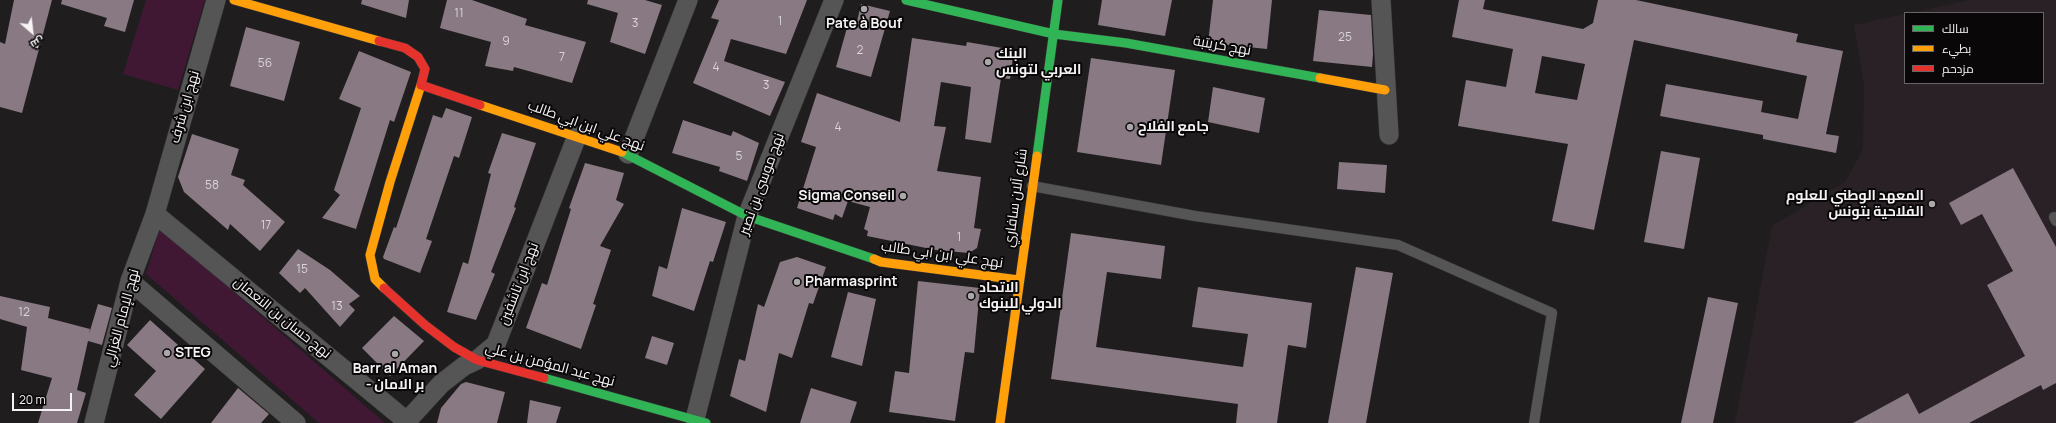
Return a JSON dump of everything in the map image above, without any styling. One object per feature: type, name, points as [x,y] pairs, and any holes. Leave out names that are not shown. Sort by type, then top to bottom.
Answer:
[{"type":"street","name":"نهج ابن شرف","points":[[155,214],[216,0]]},
{"type":"street","points":[[234,0],[405,48],[418,57],[425,68],[421,84]]},
{"type":"street","points":[[628,154],[688,0]]},
{"type":"street","name":"نهج موسى بن نصير","points":[[700,421],[747,216],[834,0]]},
{"type":"street","name":"نهج كريتبة","points":[[906,0],[1054,34],[1126,43],[1385,90]]},
{"type":"street","name":"شارع آلان سافاري","points":[[1000,423],[1058,0]]},
{"type":"street","points":[[1381,0],[1385,90],[1389,135]]},
{"type":"street","name":"نهج علي ابن ابي طالب","points":[[421,84],[628,154],[747,216],[881,262],[1019,280]]},
{"type":"street","name":"نهج عبد المؤمن بن علي","points":[[421,84],[370,255],[375,279],[425,326],[454,347],[477,360],[700,421]]},
{"type":"street","name":"نهج ابن تاشفين","points":[[408,422],[441,384],[464,366],[477,360],[496,344],[577,136]]},
{"type":"street","name":"نهج الإمام الغزالي","points":[[94,423],[130,281],[155,214]]},
{"type":"street","name":"نهج حسان بن النعمان","points":[[155,214],[408,422]]},
{"type":"street","points":[[130,281],[296,423]]},
{"type":"lane","points":[[1032,186],[1195,216],[1398,246],[1552,313],[1534,423]]},
{"type":"shaded area","points":[[146,0],[205,0],[178,90],[123,74]]},
{"type":"shaded area","name":"المعهد الوطني للعلوم الفلاحية بتونس","points":[[1970,0],[2056,0],[2056,423],[1735,423],[1772,226],[1845,182],[1863,149],[1864,85],[1854,25],[1904,14],[1904,84],[2044,84],[2044,12],[1915,12]]},
{"type":"shaded area","points":[[160,228],[385,423],[319,423],[146,274]]},
{"type":"building","points":[[14,0],[52,0],[22,113],[0,107],[0,42],[5,44]]},
{"type":"building","points":[[62,0],[134,0],[125,32],[104,26],[107,18],[61,4]]},
{"type":"building","points":[[362,0],[409,0],[406,18],[361,4]]},
{"type":"building","points":[[447,0],[472,0],[527,19],[525,25],[586,42],[572,83],[514,67],[513,71],[485,66],[491,42],[440,28]]},
{"type":"building","points":[[588,0],[645,0],[662,5],[645,54],[610,42],[618,13],[587,4]]},
{"type":"building","points":[[719,0],[807,0],[786,54],[731,39],[724,61],[785,82],[770,116],[693,83],[719,20],[711,18]]},
{"type":"building","points":[[1102,0],[1172,0],[1165,36],[1098,25]]},
{"type":"building","points":[[1213,0],[1272,0],[1267,49],[1208,43]]},
{"type":"building","points":[[1459,0],[1485,0],[1483,9],[1583,29],[1593,23],[1598,0],[1636,0],[1798,34],[1796,42],[1843,51],[1826,134],[1839,136],[1836,153],[1763,139],[1763,135],[1660,116],[1666,84],[1763,101],[1761,112],[1798,119],[1807,76],[1634,40],[1594,230],[1552,221],[1568,144],[1458,126],[1466,80],[1506,87],[1513,49],[1452,37]],"holes":[[[1542,56],[1585,64],[1577,100],[1535,93]]]},
{"type":"building","points":[[861,4],[890,11],[871,77],[836,67],[848,24],[856,26]]},
{"type":"building","points":[[1319,10],[1371,15],[1373,54],[1372,67],[1313,61]]},
{"type":"building","points":[[246,27],[300,42],[284,101],[230,86]]},
{"type":"building","points":[[912,38],[966,46],[967,42],[1014,50],[1010,79],[1001,78],[991,143],[965,139],[971,87],[941,82],[934,126],[946,127],[937,171],[981,177],[974,228],[981,229],[977,248],[969,253],[936,250],[867,236],[868,231],[864,229],[870,207],[848,201],[842,218],[835,214],[833,220],[797,208],[816,147],[801,142],[817,93],[900,122]]},
{"type":"building","points":[[359,51],[411,72],[394,122],[390,120],[356,229],[322,218],[340,195],[334,190],[361,108],[339,99]]},
{"type":"building","points":[[1091,58],[1175,70],[1161,165],[1077,152]]},
{"type":"building","points":[[1213,87],[1265,98],[1259,133],[1208,122]]},
{"type":"building","points":[[446,108],[472,117],[459,158],[454,156],[426,239],[432,241],[420,273],[384,259],[383,257],[394,227],[396,228],[433,115],[442,118]]},
{"type":"building","points":[[683,120],[731,136],[733,131],[759,143],[747,181],[719,171],[720,167],[672,153]]},
{"type":"building","points":[[502,133],[536,143],[514,207],[516,208],[491,272],[495,274],[476,320],[447,312],[463,262],[468,264],[491,174],[488,173]]},
{"type":"building","points":[[192,134],[239,149],[231,175],[245,180],[243,185],[285,222],[260,251],[230,224],[228,230],[184,192],[178,177]]},
{"type":"building","points":[[1661,151],[1700,158],[1684,249],[1644,242]]},
{"type":"building","points":[[1339,162],[1387,165],[1385,193],[1337,189]]},
{"type":"building","points":[[585,163],[624,173],[616,200],[624,204],[600,246],[611,250],[593,304],[596,305],[581,349],[526,328],[542,283],[547,285],[571,209],[569,208]]},
{"type":"building","points":[[2013,168],[2056,247],[2056,383],[2043,390],[2041,385],[1969,423],[1853,423],[1908,393],[1919,414],[2025,356],[1987,285],[2013,271],[1982,214],[1961,225],[1949,203]]},
{"type":"building","points":[[682,208],[726,222],[713,262],[710,261],[694,311],[652,296],[659,266],[667,269]]},
{"type":"building","points":[[1071,233],[1165,246],[1161,279],[1107,272],[1096,347],[1243,367],[1248,334],[1192,327],[1198,287],[1312,303],[1306,348],[1288,345],[1277,423],[1236,423],[1238,404],[1051,379]]},
{"type":"building","points":[[298,249],[330,270],[360,296],[349,304],[355,310],[340,327],[305,288],[300,293],[279,273]]},
{"type":"building","points":[[797,257],[826,267],[813,304],[809,303],[792,358],[779,353],[766,412],[730,396],[739,359],[745,361],[758,304],[764,307],[780,262]]},
{"type":"building","points":[[1356,267],[1393,273],[1366,423],[1328,423]]},
{"type":"building","points":[[918,281],[980,288],[974,353],[965,352],[955,421],[889,412],[895,371],[909,373]]},
{"type":"building","points":[[848,292],[876,299],[862,366],[831,357]]},
{"type":"building","points":[[0,296],[50,307],[48,318],[90,329],[89,334],[98,304],[112,308],[102,345],[88,341],[77,390],[86,393],[77,423],[38,423],[52,378],[21,370],[27,327],[0,319]]},
{"type":"building","points":[[1708,297],[1738,303],[1713,423],[1681,423]]},
{"type":"building","points":[[394,316],[424,341],[390,376],[362,348]]},
{"type":"building","points":[[150,320],[205,369],[161,419],[134,395],[156,371],[127,345]]},
{"type":"building","points":[[652,336],[674,343],[667,365],[645,358]]},
{"type":"building","points":[[466,382],[505,392],[497,423],[437,423],[441,408],[461,384]]},
{"type":"building","points":[[238,388],[269,414],[261,423],[211,423]]},
{"type":"building","points":[[811,388],[857,402],[850,423],[800,423]]},
{"type":"building","points":[[530,400],[561,407],[556,423],[527,423]]},
{"type":"traffic: fast","points":[[906,0],[1054,34],[1126,43],[1320,78]]},
{"type":"traffic: fast","points":[[1037,156],[1058,0]]},
{"type":"traffic: fast","points":[[622,152],[747,216],[874,259]]},
{"type":"traffic: fast","points":[[544,378],[706,423]]},
{"type":"traffic: slow","points":[[234,0],[379,41]]},
{"type":"traffic: slow","points":[[1320,78],[1385,90]]},
{"type":"traffic: slow","points":[[384,288],[375,279],[370,255],[390,182],[421,85]]},
{"type":"traffic: slow","points":[[480,105],[622,152]]},
{"type":"traffic: slow","points":[[1000,423],[1037,156]]},
{"type":"traffic: slow","points":[[874,259],[881,262],[1019,280]]},
{"type":"traffic: jam","points":[[379,41],[405,48],[418,57],[425,69],[421,85],[480,105]]},
{"type":"traffic: jam","points":[[384,288],[425,325],[454,347],[477,360],[544,378]]},
{"type":"place","name":"Pate à Bouf","points":[[864,9]]},
{"type":"place","name":"البنك العربي لتونس","points":[[988,62]]},
{"type":"place","name":"جامع الفلاح","points":[[1130,127]]},
{"type":"place","name":"Sigma Conseil","points":[[903,196]]},
{"type":"place","name":"المعهد الوطني للعلوم الفلاحية بتونس","points":[[1932,204]]},
{"type":"place","name":"Pharmasprint","points":[[797,282]]},
{"type":"place","name":"الاتحاد الدولي للبنوك","points":[[971,296]]},
{"type":"place","name":"STEG","points":[[167,353]]},
{"type":"place","name":"Barr al Aman - بر الامان","points":[[395,354]]}]
